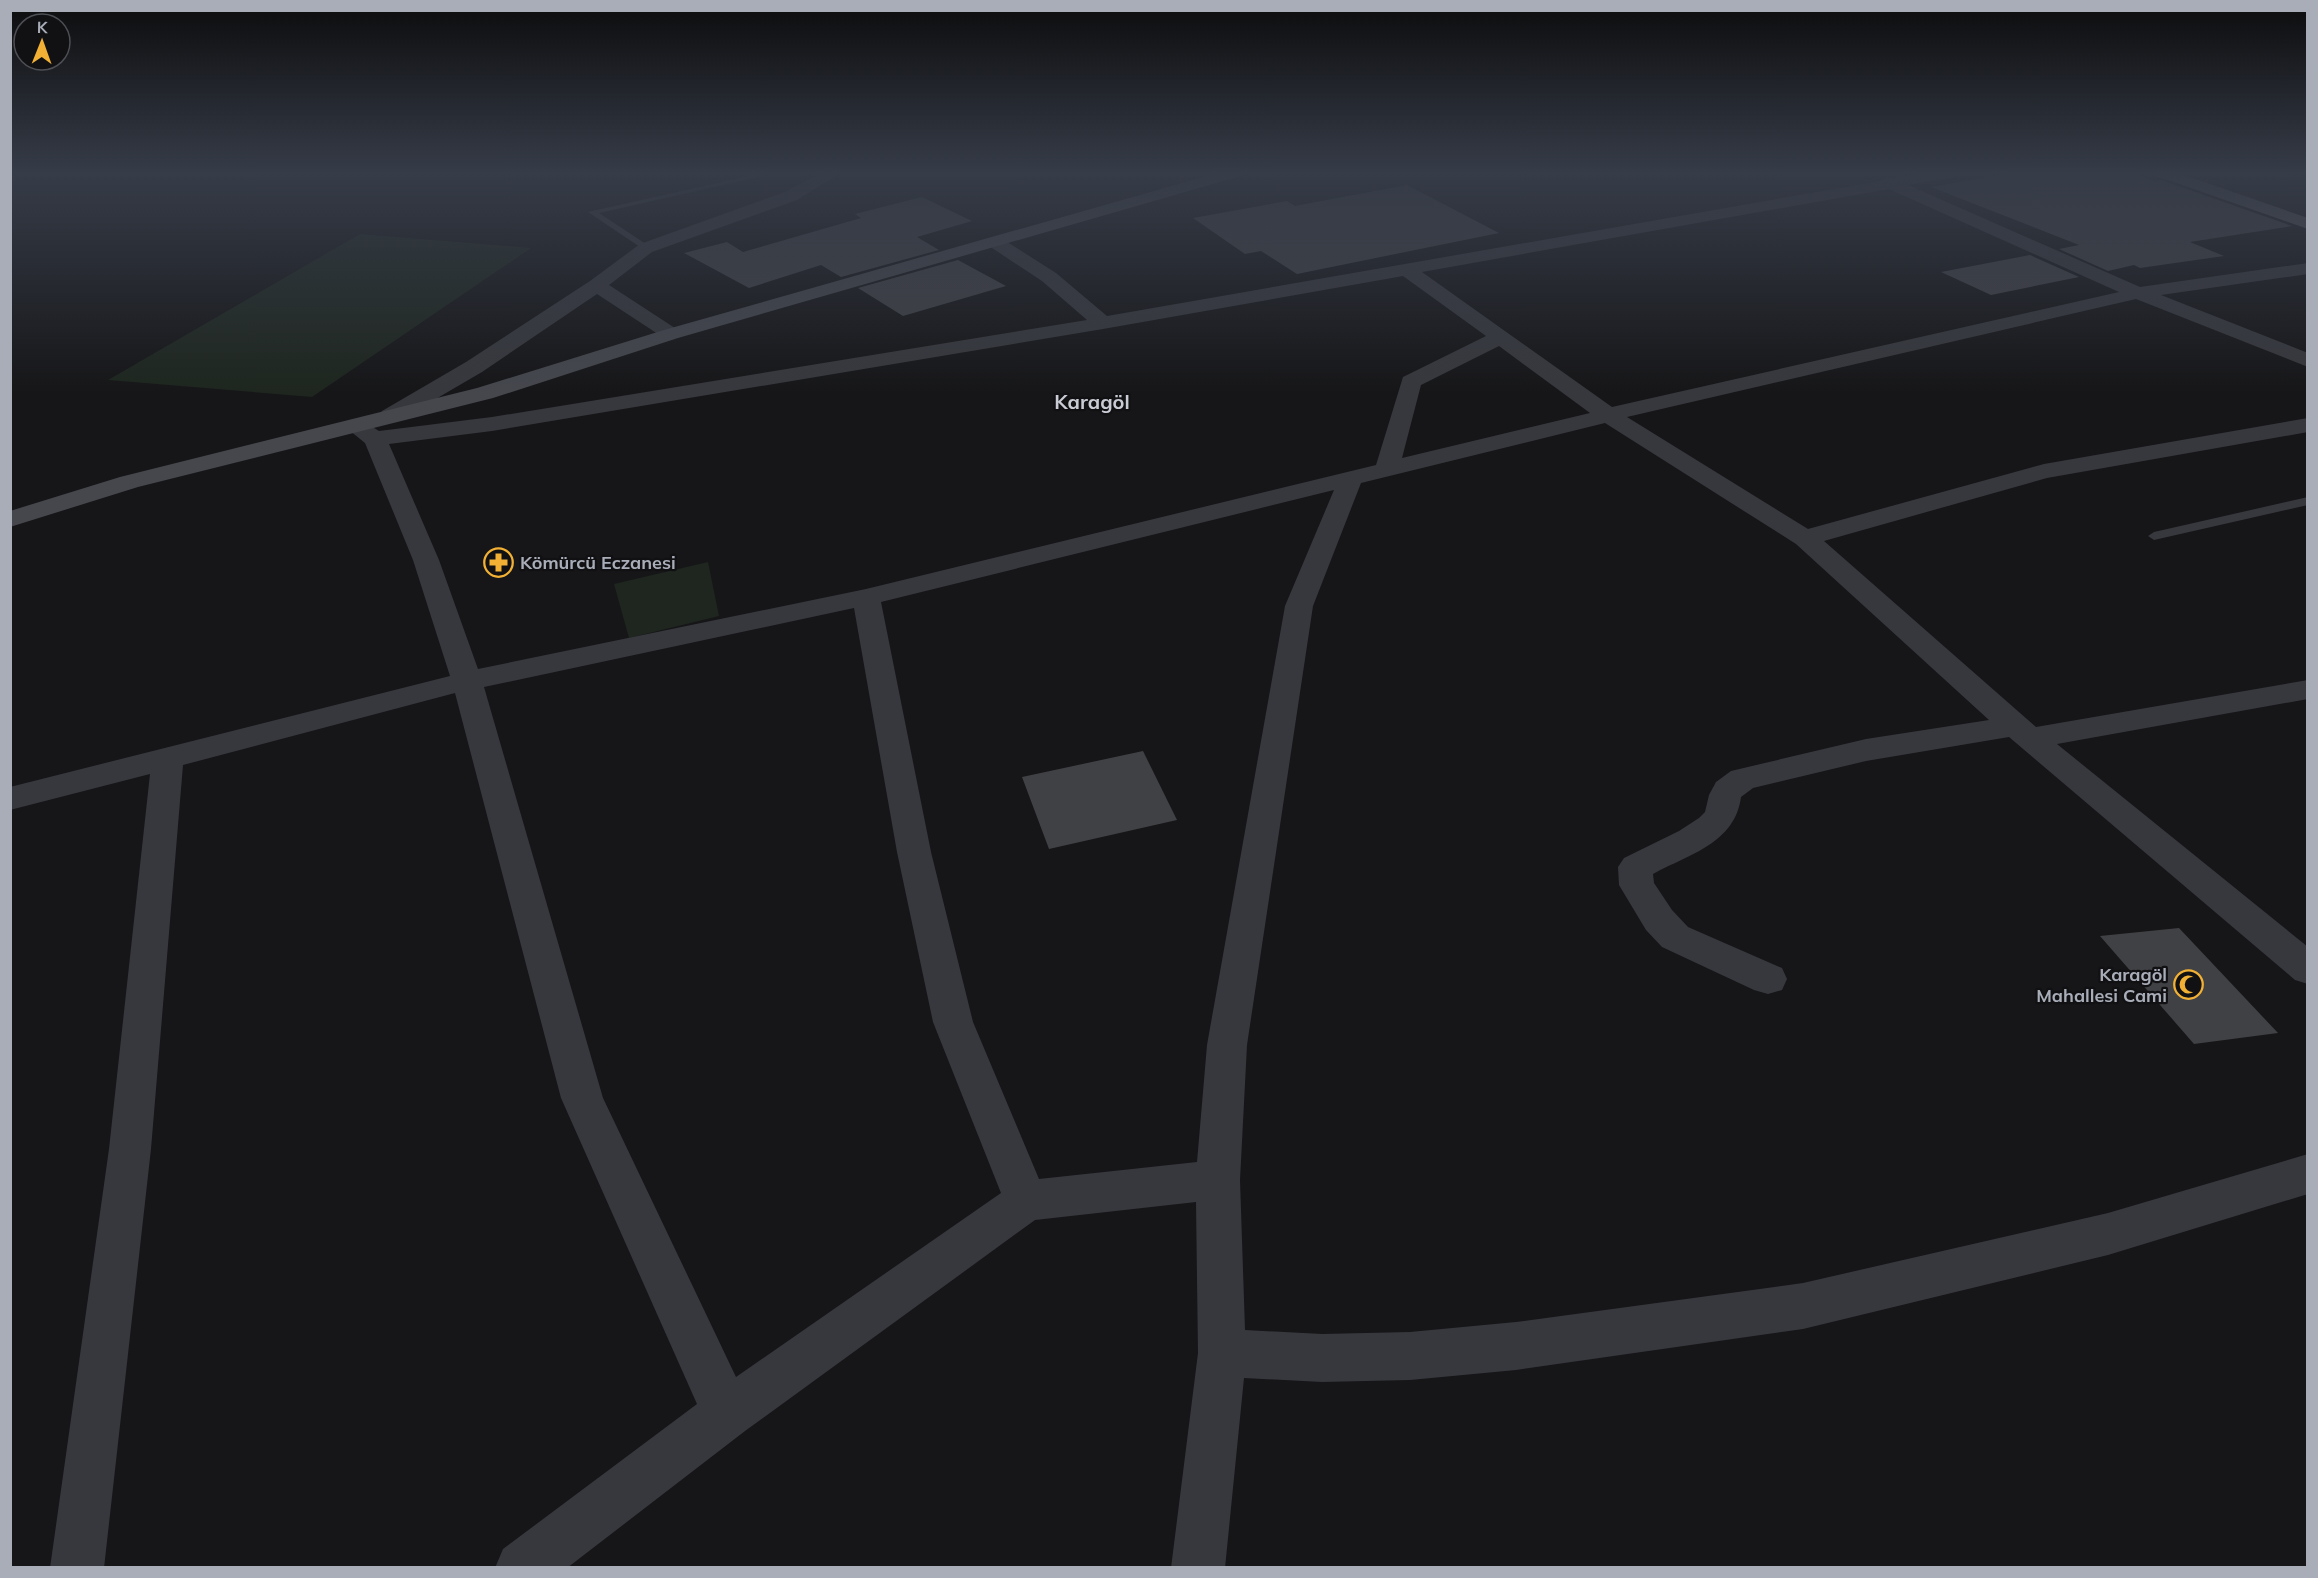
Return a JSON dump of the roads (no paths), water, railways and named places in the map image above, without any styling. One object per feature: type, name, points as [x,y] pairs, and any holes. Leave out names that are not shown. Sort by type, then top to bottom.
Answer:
[{"type":"main road","points":[[10,519],[129,482],[373,427],[671,334],[982,246]]},
{"type":"street","points":[[373,427],[474,367],[653,246]]},
{"type":"street","points":[[1001,246],[1049,277],[1103,323]]},
{"type":"street","points":[[373,427],[492,424],[1103,323],[1543,246]]},
{"type":"street","points":[[2032,246],[2138,293],[2307,360]]},
{"type":"street","points":[[10,799],[467,681],[866,597],[1608,415],[2138,293],[2307,268]]},
{"type":"street","points":[[1407,270],[1608,415],[1806,537],[2023,732],[2307,969]]},
{"type":"street","points":[[597,285],[671,334]]},
{"type":"street","points":[[1198,1568],[1222,1353],[1218,1180],[1227,1045],[1299,606],[1370,472],[1411,382],[1500,337]]},
{"type":"street","points":[[474,367],[485,393],[492,424]]},
{"type":"street","points":[[1806,537],[2044,471],[2307,425]]},
{"type":"street","points":[[373,427],[426,560],[467,681],[582,1098],[727,1413]]},
{"type":"street","points":[[866,597],[914,852],[953,1022],[1026,1200]]},
{"type":"street","points":[[1768,979],[1675,936],[1667,930],[1637,885],[1635,876],[1636,867],[1706,830],[1723,809],[1723,795],[1729,786],[1743,778],[1866,750],[2023,732],[2307,689]]},
{"type":"street","points":[[77,1568],[130,1149],[168,757]]},
{"type":"street","points":[[1222,1353],[1322,1358],[1410,1356],[1516,1346],[1803,1306],[2108,1234],[2307,1174]]},
{"type":"street","points":[[522,1568],[727,1413],[1026,1200],[1218,1180]]},
{"type":"lane","points":[[642,246],[646,248]]},
{"type":"lane","points":[[2154,536],[2307,501]]},
{"type":"place","name":"Kömürcü Eczanesi","points":[[499,563]]},
{"type":"place","name":"Karagöl Mahallesi Cami","points":[[2188,985]]},
{"type":"district","name":"Karagöl","points":[[1092,402]]}]
